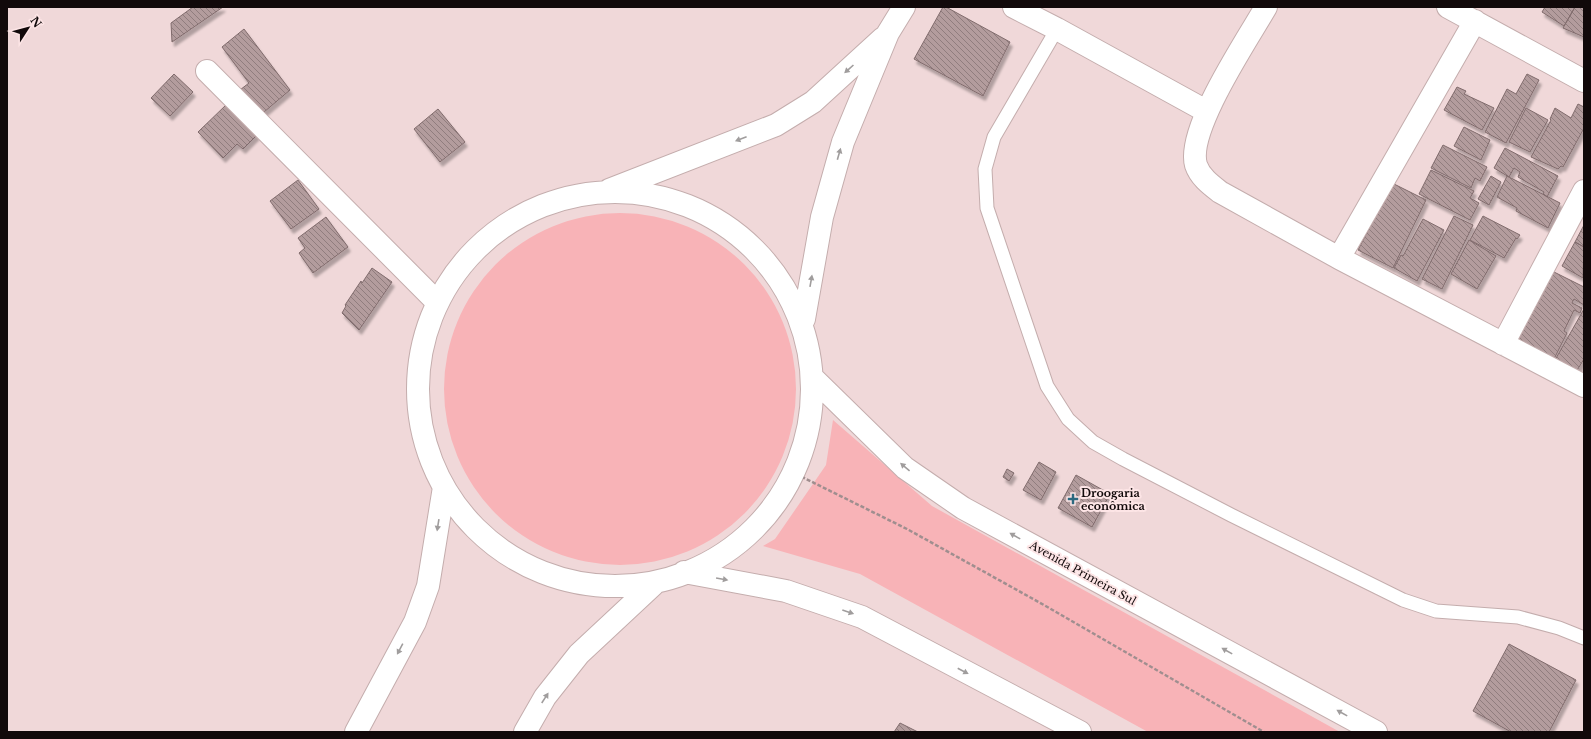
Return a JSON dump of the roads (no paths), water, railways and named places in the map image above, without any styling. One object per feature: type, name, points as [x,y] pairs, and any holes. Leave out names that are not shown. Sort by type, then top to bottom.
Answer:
[{"type":"street","points":[[525,732],[545,696],[579,654],[653,585],[684,572],[761,525],[796,474],[811,428],[814,379],[804,319],[822,217],[841,150],[888,33],[904,7]]},
{"type":"street","points":[[1014,7],[1206,111]]},
{"type":"street","points":[[1266,7],[1206,111],[1194,149],[1196,165],[1204,178],[1220,192],[1339,258],[1584,386]]},
{"type":"street","points":[[1448,7],[1584,81]]},
{"type":"street","points":[[1339,258],[1475,21]]},
{"type":"street","points":[[653,585],[583,585],[528,567],[480,533],[444,487],[421,423],[420,356],[435,300],[484,239],[542,204],[608,190],[776,125],[813,102],[888,33]]},
{"type":"street","points":[[208,71],[435,300]]},
{"type":"street","points":[[608,190],[675,199],[735,230],[804,319]]},
{"type":"street","points":[[1503,344],[1584,191]]},
{"type":"street","name":"Avenida Primeira Sul","points":[[814,379],[905,468],[963,508],[1376,732]]},
{"type":"street","points":[[356,732],[415,622],[428,586],[444,487]]},
{"type":"street","points":[[684,572],[786,591],[862,617],[1080,732]]},
{"type":"lane","points":[[1057,29],[994,137],[985,169],[987,208],[1047,386],[1068,419],[1093,442],[1123,459],[1231,515],[1403,600],[1436,611],[1518,617],[1560,628],[1584,638]]},
{"type":"place","name":"Droogaria econômica","points":[[1073,499]]}]
